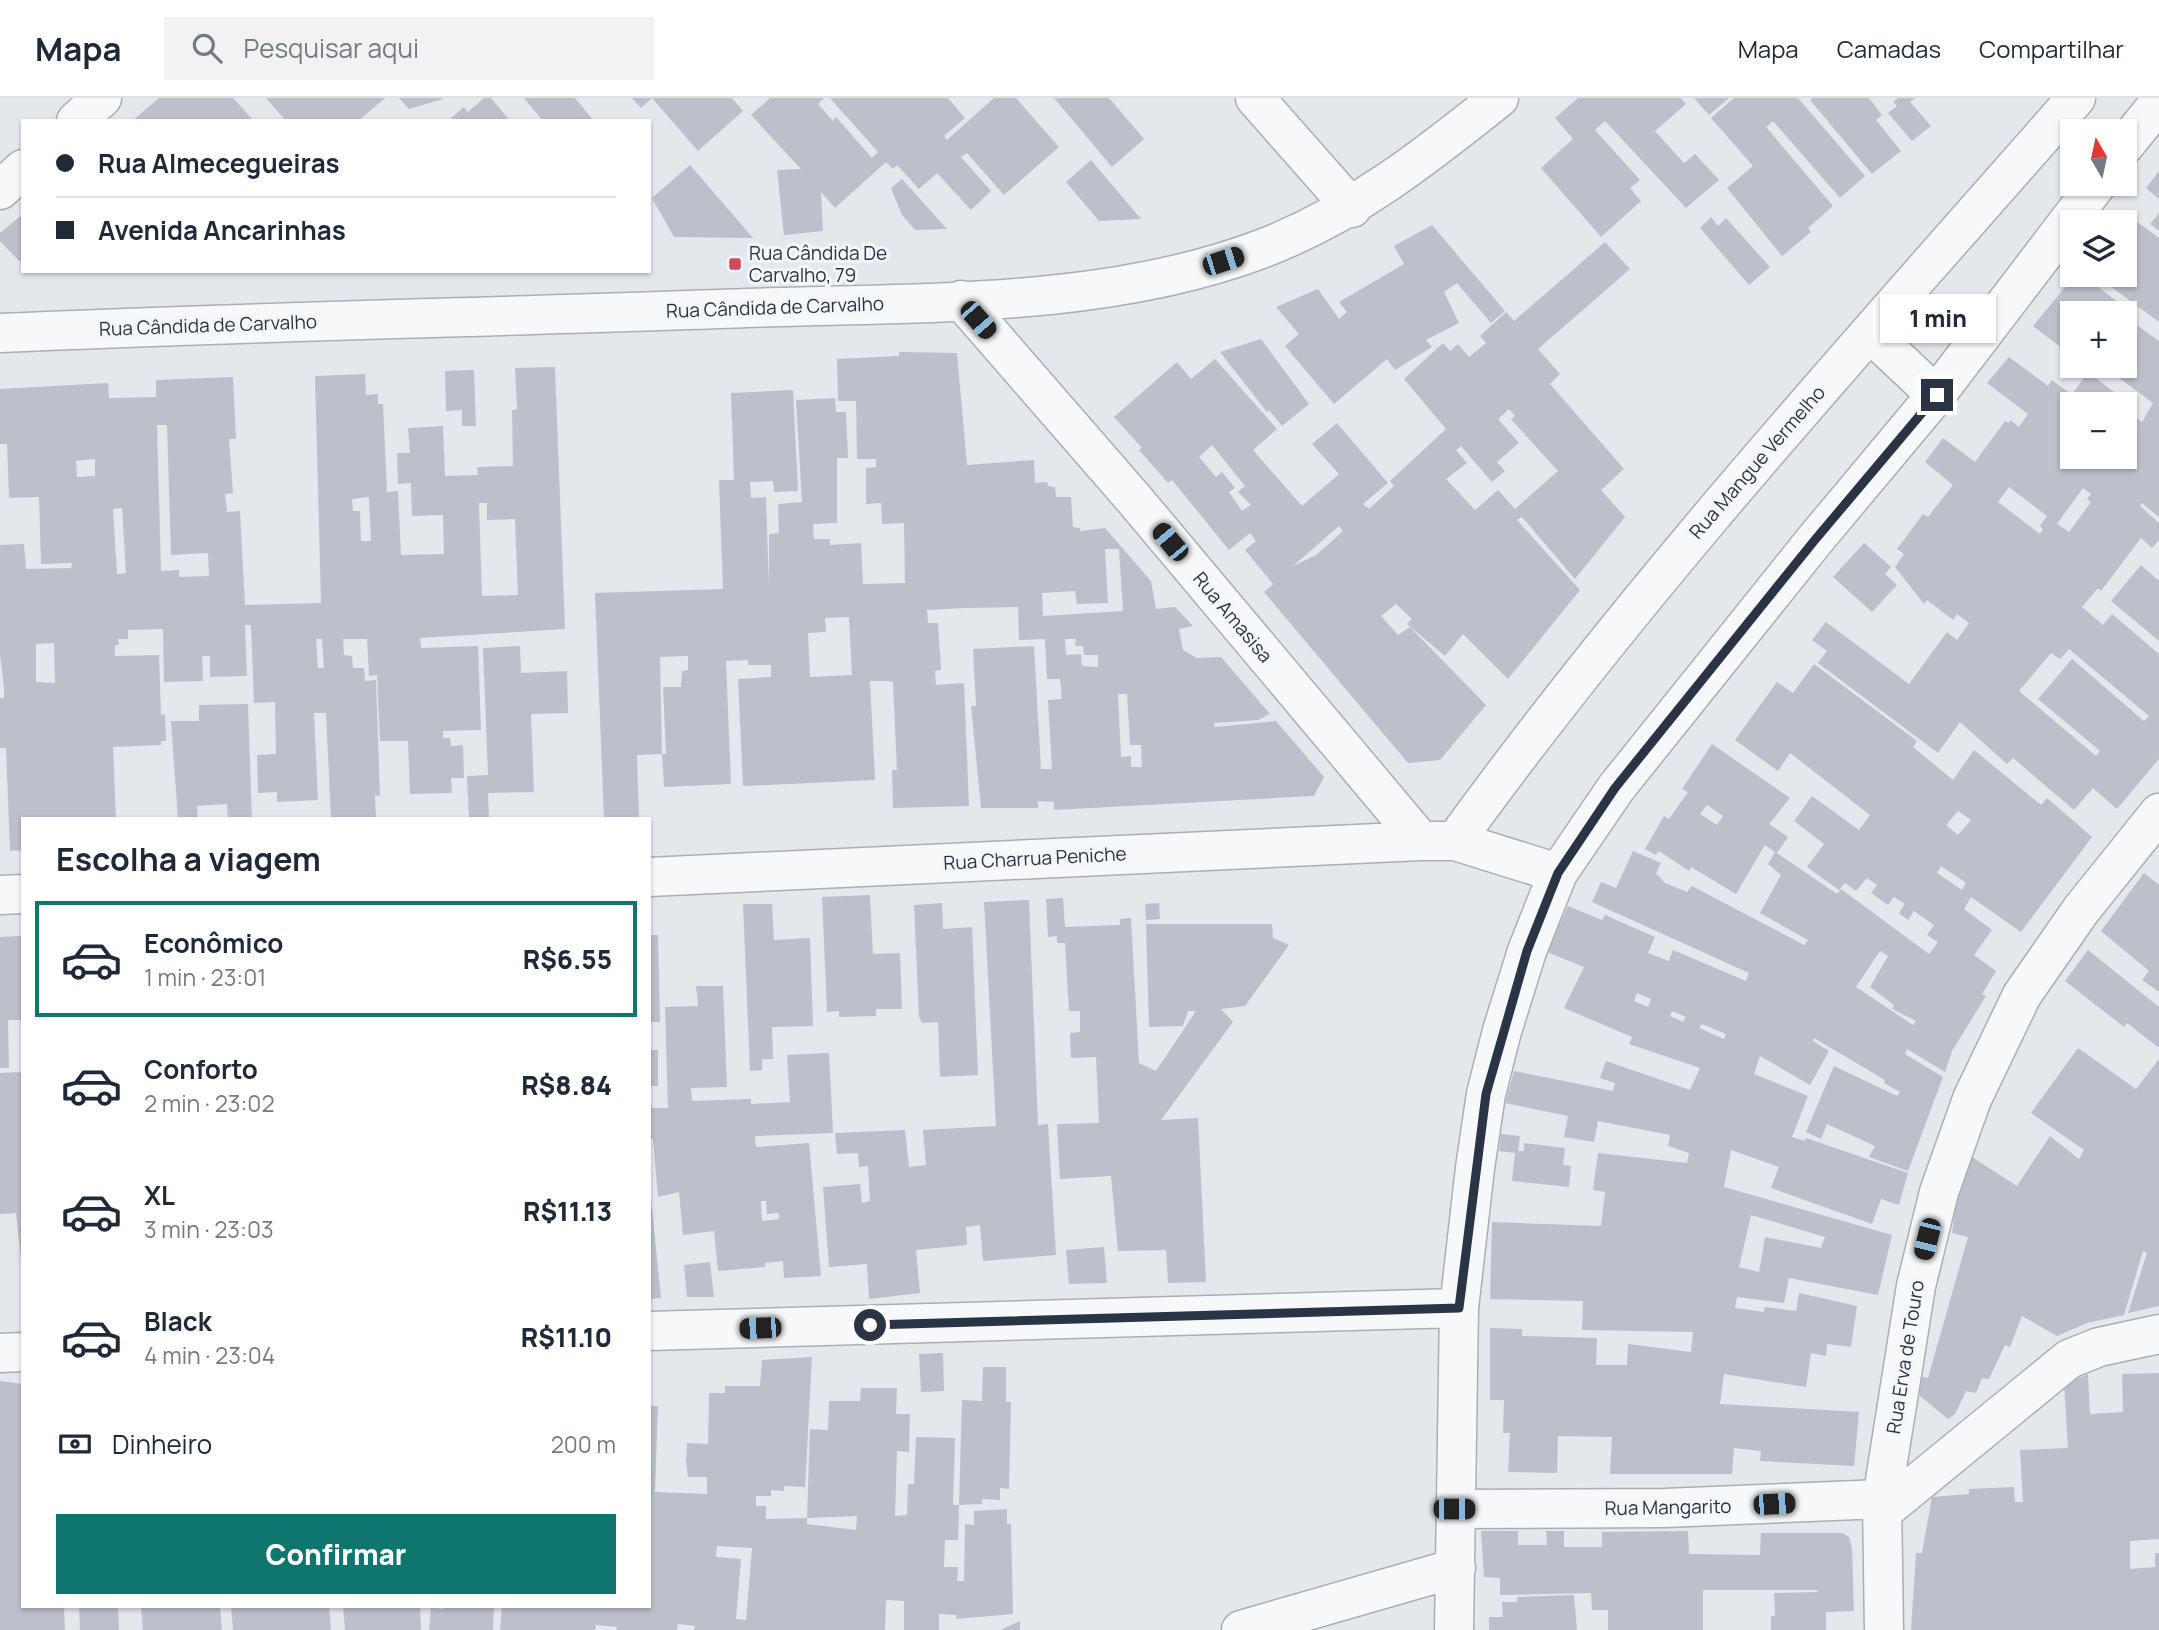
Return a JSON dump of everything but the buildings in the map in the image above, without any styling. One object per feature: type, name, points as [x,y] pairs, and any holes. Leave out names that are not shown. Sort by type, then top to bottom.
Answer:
[{"type":"street","points":[[78,119],[102,98]]},
{"type":"street","points":[[1255,98],[1352,208]]},
{"type":"street","name":"Rua Cândida de Carvalho","points":[[0,333],[961,300],[1135,282],[1203,268],[1264,248],[1352,208],[1431,153],[1499,98]]},
{"type":"street","name":"Rua Mangue Vermelho","points":[[1438,841],[1534,733],[1690,538],[2076,98]]},
{"type":"street","points":[[2137,130],[2159,103]]},
{"type":"street","points":[[0,190],[21,171]]},
{"type":"street","points":[[1454,1630],[1459,1308],[1486,1094],[1523,964],[1558,873],[1615,788],[1814,541],[1937,395],[2088,196]]},
{"type":"street","name":"Rua Amasisa","points":[[961,300],[1143,510],[1438,841]]},
{"type":"street","points":[[1870,333],[1937,395]]},
{"type":"street","name":"Rua Erva de Touro","points":[[1884,1630],[1882,1505],[1916,1286],[1939,1192],[1972,1099],[2022,995],[2081,910],[2159,813]]},
{"type":"street","points":[[1438,841],[1558,873]]},
{"type":"street","name":"Rua Charrua Peniche","points":[[651,877],[1438,841]]},
{"type":"street","points":[[0,895],[21,894]]},
{"type":"street","points":[[651,1331],[1459,1308]]},
{"type":"street","points":[[1882,1505],[2069,1359],[2099,1348],[2159,1334]]},
{"type":"street","points":[[0,1353],[21,1352]]},
{"type":"street","name":"Rua Mangarito","points":[[1454,1509],[1882,1505]]},
{"type":"street","points":[[1241,1630],[1456,1568]]},
{"type":"place","name":"Rua Cândida De Carvalho, 79","points":[[735,264]]},
{"type":"route","points":[[870,1325],[1199,1318],[1459,1308],[1486,1094],[1527,951],[1558,873],[1615,788],[1710,674],[1814,541],[1937,395]]}]
